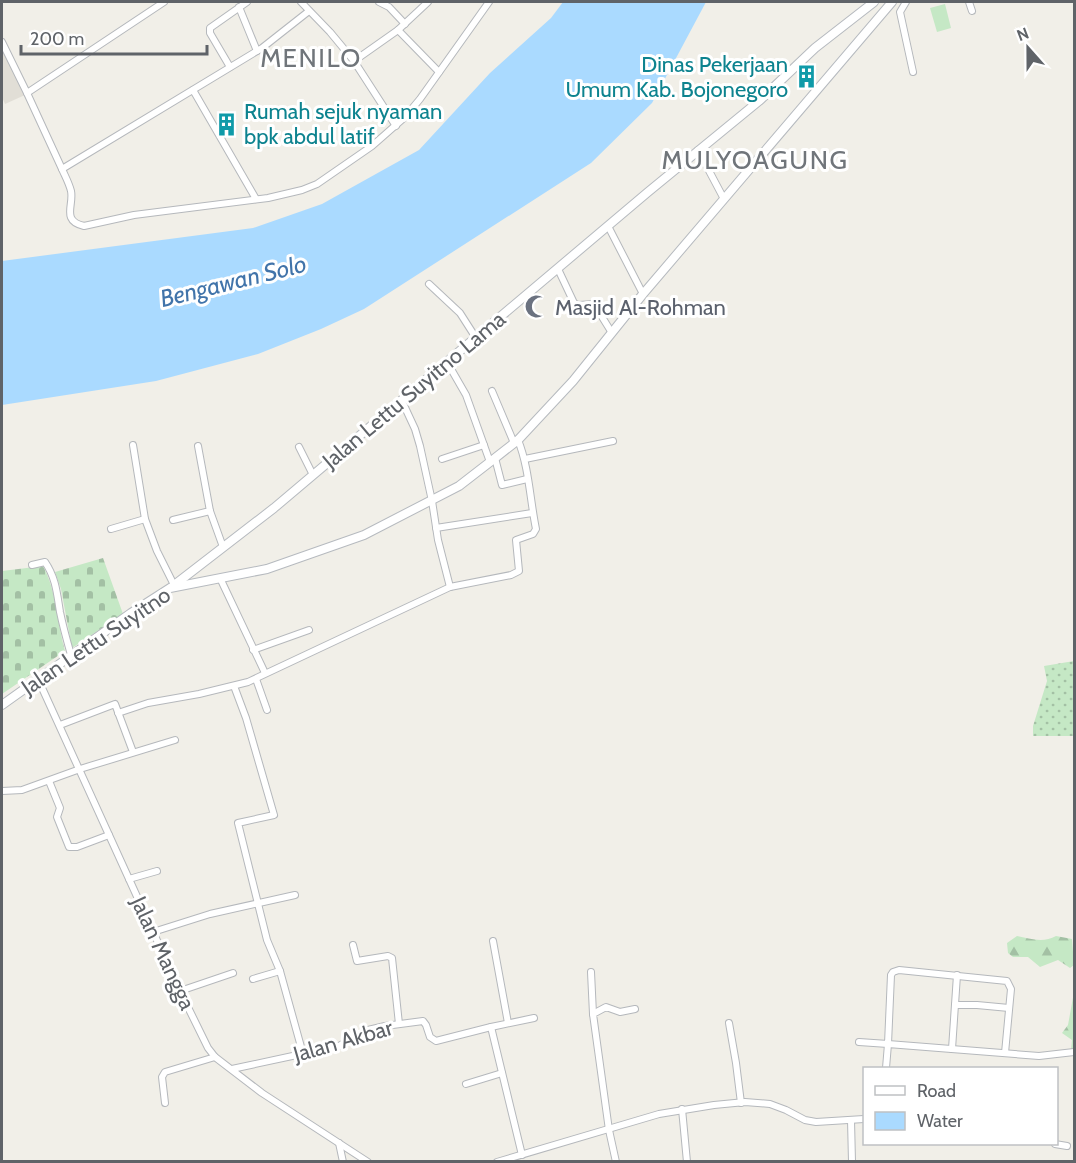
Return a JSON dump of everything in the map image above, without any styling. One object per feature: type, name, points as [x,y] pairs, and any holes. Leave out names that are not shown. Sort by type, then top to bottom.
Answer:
[{"type":"main road","name":"Jalan Lettu Suyitno","points":[[2,705],[172,586],[267,569],[364,535],[459,486],[516,442],[573,381],[643,294],[892,2]]},
{"type":"main road","points":[[872,3],[881,13]]},
{"type":"main road","name":"Jalan Lettu Suyitno Lama","points":[[172,586],[274,508],[762,98],[815,48],[872,3]]},
{"type":"main road","points":[[196,568],[192,573],[192,578],[201,582]]},
{"type":"street","points":[[27,93],[164,2]]},
{"type":"street","points":[[230,67],[209,30],[247,2]]},
{"type":"street","points":[[301,2],[330,32],[354,62],[396,126]]},
{"type":"street","points":[[379,2],[388,7],[405,24]]},
{"type":"street","points":[[354,62],[398,30],[428,2]]},
{"type":"street","points":[[2,42],[62,168],[71,193],[70,216],[77,225],[84,226],[134,215],[256,199],[302,190],[317,184],[372,146],[396,126],[420,99],[489,2]]},
{"type":"street","points":[[906,2],[900,12],[913,72]]},
{"type":"street","points":[[969,2],[972,10]]},
{"type":"street","points":[[239,7],[257,51]]},
{"type":"street","points":[[62,168],[257,51],[309,11]]},
{"type":"street","points":[[398,30],[439,72]]},
{"type":"street","points":[[193,90],[256,199]]},
{"type":"street","points":[[698,150],[724,199]]},
{"type":"street","points":[[608,226],[643,294]]},
{"type":"street","points":[[558,269],[574,303],[594,304],[612,333]]},
{"type":"street","points":[[429,284],[460,314],[476,338]]},
{"type":"street","points":[[447,363],[466,395],[484,445],[493,460],[502,485],[527,480]]},
{"type":"street","points":[[118,712],[256,679],[450,587],[511,575],[519,571],[516,540],[535,532],[525,459],[492,391]]},
{"type":"street","points":[[402,401],[415,429],[450,587]]},
{"type":"street","points":[[525,459],[613,441]]},
{"type":"street","points":[[133,445],[145,519],[172,586]]},
{"type":"street","points":[[442,459],[484,445]]},
{"type":"street","points":[[198,446],[210,511],[223,547]]},
{"type":"street","points":[[299,447],[313,475]]},
{"type":"street","points":[[172,520],[210,511]]},
{"type":"street","points":[[436,528],[532,513]]},
{"type":"street","points":[[111,529],[145,519]]},
{"type":"street","points":[[32,565],[45,562],[51,571],[57,587],[62,621],[71,655]]},
{"type":"street","points":[[220,578],[265,673]]},
{"type":"street","points":[[253,650],[309,630]]},
{"type":"street","name":"Jalan Mangga","points":[[38,679],[208,1048],[215,1057],[262,1093],[368,1161]]},
{"type":"street","points":[[256,679],[267,710]]},
{"type":"street","points":[[234,686],[274,815],[238,823],[270,949],[280,971],[303,1054]]},
{"type":"street","points":[[60,725],[115,704],[133,753]]},
{"type":"street","points":[[2,791],[22,790],[80,769],[175,740]]},
{"type":"street","points":[[50,781],[60,808],[57,817],[69,847],[78,847],[109,835]]},
{"type":"street","points":[[129,879],[157,871]]},
{"type":"street","points":[[153,932],[210,914],[296,895]]},
{"type":"street","points":[[493,941],[508,1023]]},
{"type":"street","points":[[353,945],[357,962],[388,956],[392,958],[399,1024]]},
{"type":"street","points":[[886,1067],[893,972],[899,970],[1007,981],[1011,986],[1005,1053]]},
{"type":"street","points":[[252,979],[280,971]]},
{"type":"street","points":[[591,972],[593,1014],[609,1130],[616,1161]]},
{"type":"street","points":[[180,991],[233,973]]},
{"type":"street","points":[[952,1049],[957,975]]},
{"type":"street","points":[[955,1005],[1009,1008]]},
{"type":"street","points":[[593,1014],[606,1007],[620,1012],[635,1009]]},
{"type":"street","points":[[519,1157],[491,1027],[534,1018]]},
{"type":"street","name":"Jalan Akbar","points":[[232,1069],[339,1046],[368,1030],[399,1024],[423,1021],[430,1037],[436,1041],[491,1027]]},
{"type":"street","points":[[729,1023],[741,1103]]},
{"type":"street","points":[[859,1042],[1039,1056],[1074,1052]]},
{"type":"street","points":[[165,1103],[162,1077],[165,1072],[215,1057]]},
{"type":"street","points":[[466,1084],[502,1073]]},
{"type":"street","points":[[497,1161],[519,1157],[682,1109],[741,1103],[776,1106],[810,1122],[863,1119]]},
{"type":"street","points":[[682,1109],[687,1161]]},
{"type":"street","points":[[851,1120],[852,1161]]},
{"type":"street","points":[[339,1143],[343,1161]]},
{"type":"street","points":[[1058,1144],[1067,1146]]},
{"type":"shaded area","points":[[2,46],[25,95],[5,104],[2,97]]},
{"type":"green space","points":[[945,4],[951,28],[937,32],[930,8]]},
{"type":"green space","points":[[103,558],[123,614],[72,648],[61,589],[55,572]]},
{"type":"green space","points":[[43,566],[54,597],[65,651],[2,694],[2,571]]},
{"type":"green space","points":[[1074,661],[1074,736],[1033,736],[1033,726],[1047,681],[1044,666]]},
{"type":"green space","points":[[1017,936],[1037,940],[1056,936],[1072,939],[1074,965],[1070,968],[1058,960],[1040,967],[1028,957],[1013,957],[1008,953],[1007,943]]},
{"type":"green space","points":[[1074,992],[1074,1048],[1071,1050],[1072,1040],[1062,1033],[1068,1025]]},
{"type":"water","name":"Bengawan Solo","points":[[563,2],[706,2],[652,103],[591,163],[364,309],[321,329],[258,354],[156,381],[2,405],[2,261],[253,228],[322,204],[419,150],[490,73],[551,18]]},
{"type":"place","name":"Dinas Pekerjaan Umum Kab. Bojonegoro","points":[[806,77]]},
{"type":"place","name":"Rumah sejuk nyaman bpk abdul latif","points":[[226,124]]},
{"type":"place","name":"Masjid Al-Rohman","points":[[537,307]]},
{"type":"district","name":"MENILO","points":[[311,58]]},
{"type":"district","name":"MULYOAGUNG","points":[[755,160]]}]
